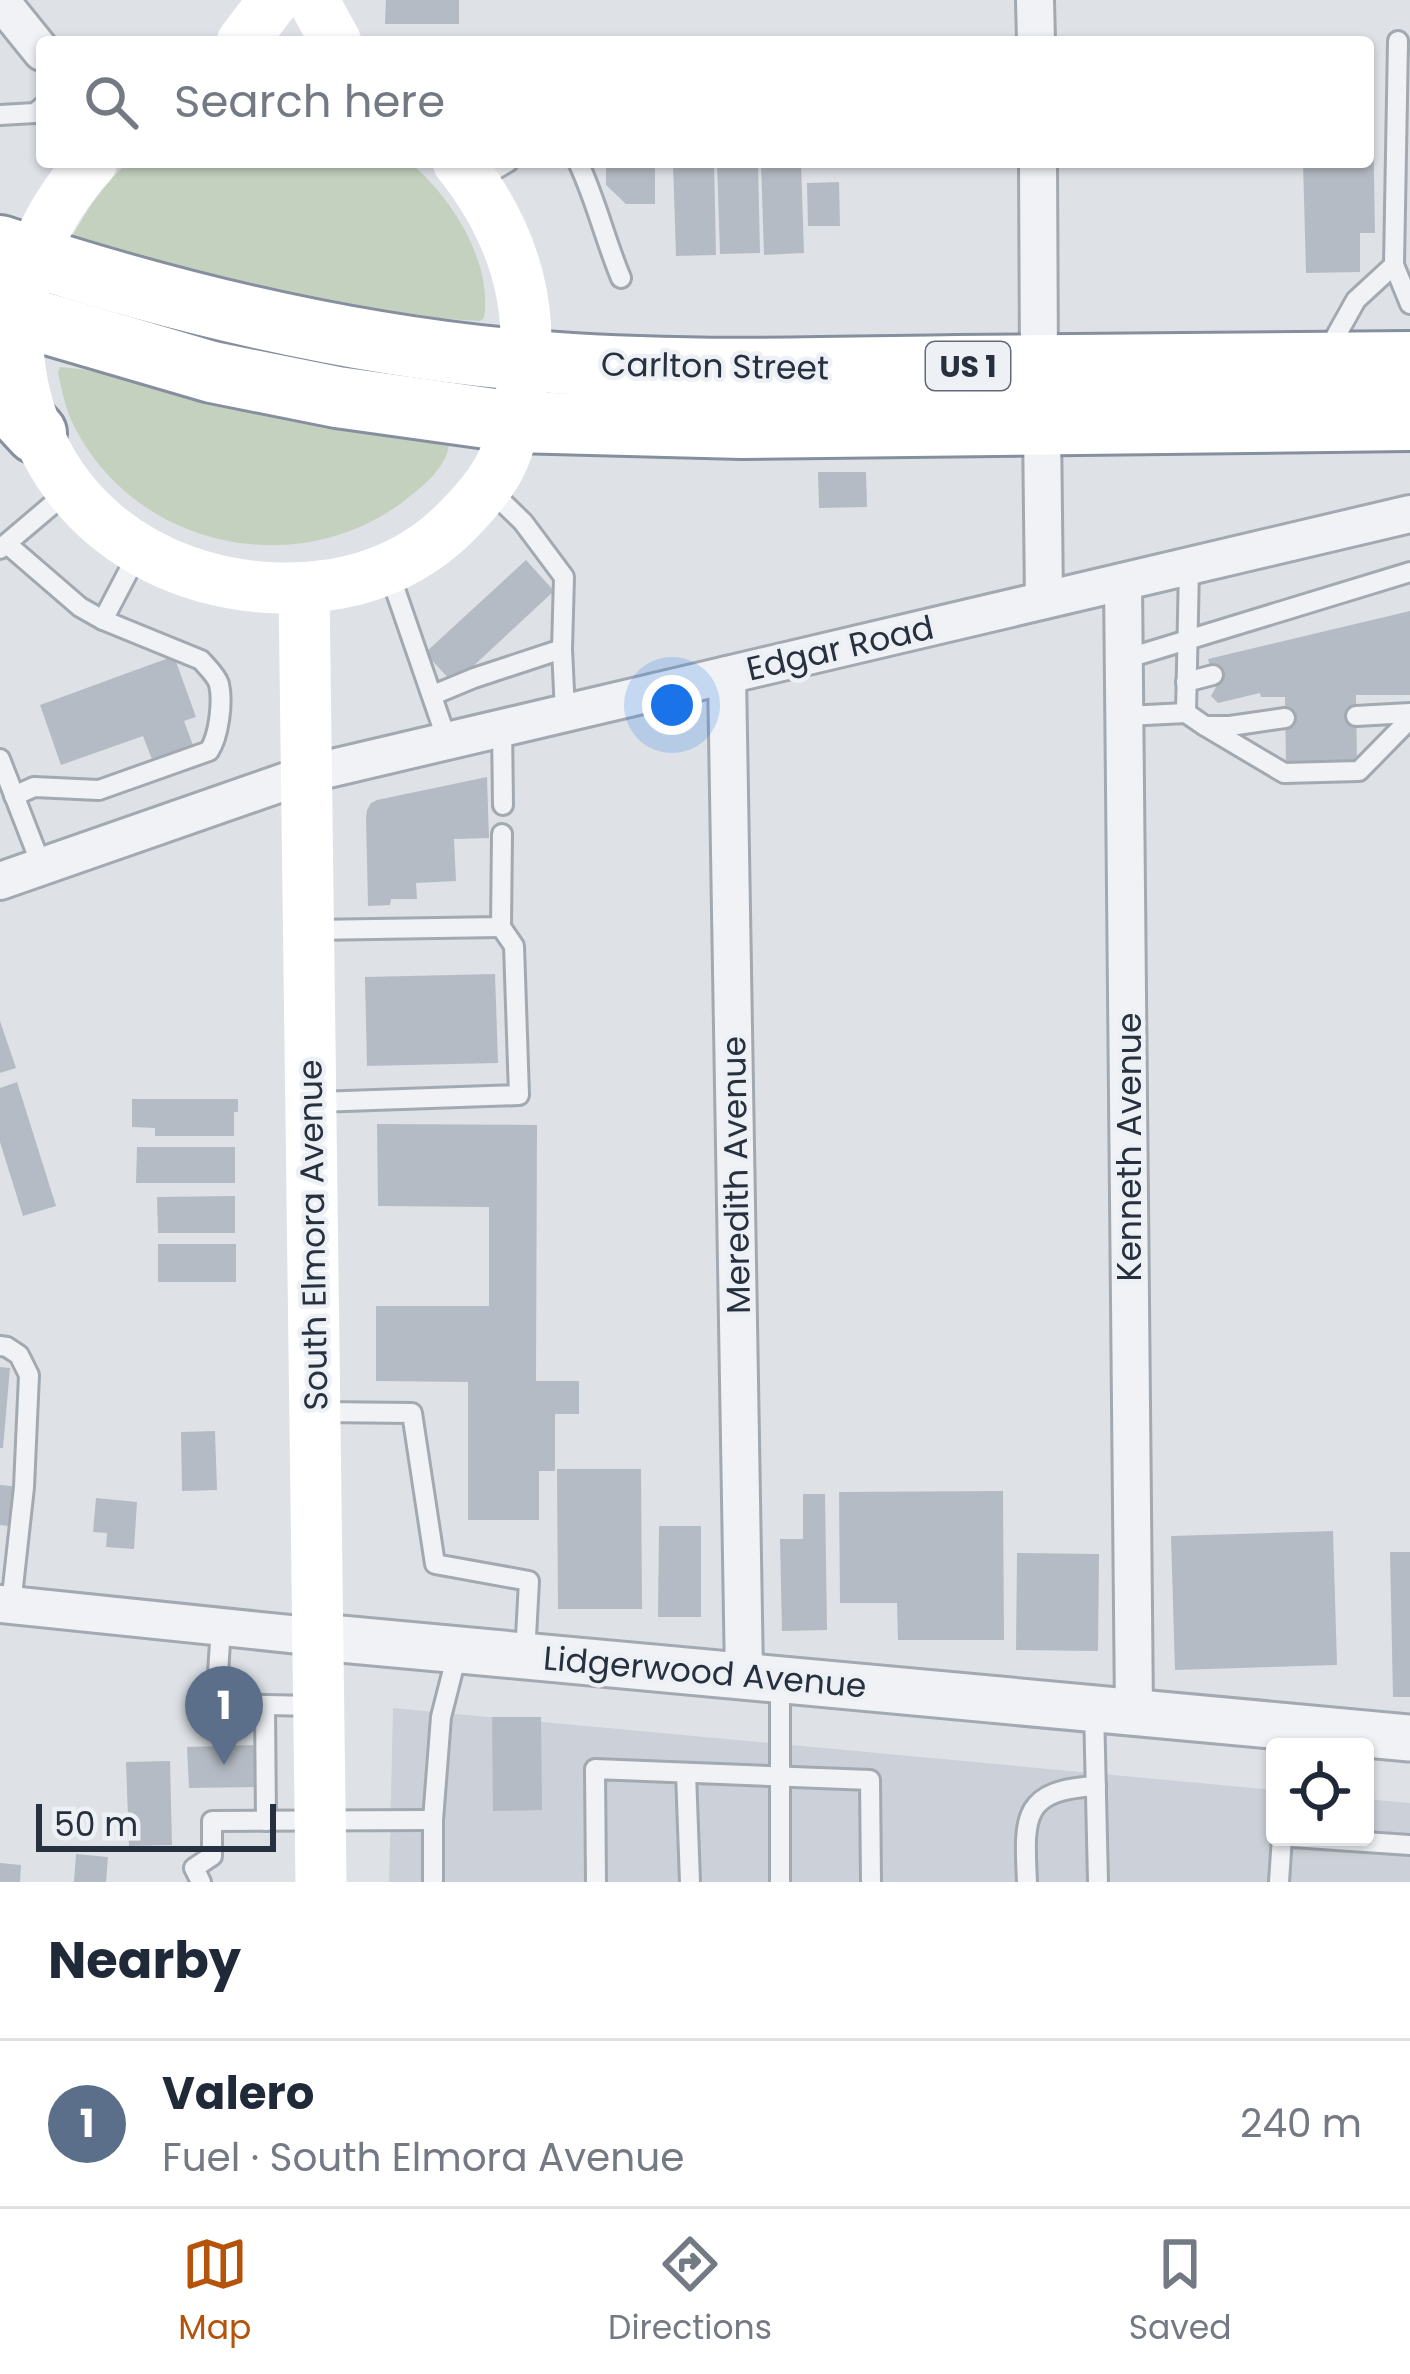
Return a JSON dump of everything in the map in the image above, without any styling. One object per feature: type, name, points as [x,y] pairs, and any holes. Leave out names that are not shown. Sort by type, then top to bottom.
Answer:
[{"type":"highway","name":"Carlton Street","points":[[16,251],[106,281],[240,316],[526,361],[738,369],[1410,362]]},
{"type":"highway","name":"Carlton Street","points":[[9,313],[212,372],[337,397],[514,422],[742,428],[1042,425]]},
{"type":"highway","name":"US 1","points":[[1042,425],[1410,420]]},
{"type":"main road","points":[[247,36],[274,0]]},
{"type":"main road","points":[[313,0],[333,36]]},
{"type":"main road","points":[[87,168],[16,251],[9,313],[21,380],[18,413],[70,490],[98,520],[139,551],[207,578],[254,587],[304,588],[351,583],[427,548],[462,516],[500,467],[526,361],[526,316],[520,281],[480,169]]},
{"type":"main road","name":"South Elmora Avenue","points":[[304,588],[321,1882]]},
{"type":"street","points":[[0,0],[36,45]]},
{"type":"street","points":[[1035,0],[1036,36]]},
{"type":"street","points":[[1038,168],[1039,364]]},
{"type":"street","points":[[1042,425],[1044,600]]},
{"type":"street","name":"Edgar Road","points":[[0,881],[307,774],[1410,514]]},
{"type":"street","name":"Kenneth Avenue","points":[[1114,1710],[1126,716],[1123,582]]},
{"type":"street","name":"Meredith Avenue","points":[[727,675],[762,1677]]},
{"type":"street","name":"Lidgerwood Avenue","points":[[6,1604],[1114,1710],[1291,1737],[1410,1738]]},
{"type":"lane","points":[[1398,40],[1403,194],[1394,265],[1410,304]]},
{"type":"lane","points":[[0,115],[36,112]]},
{"type":"lane","points":[[581,168],[621,278]]},
{"type":"lane","points":[[1321,363],[1356,301],[1394,265]]},
{"type":"lane","points":[[487,487],[523,522],[564,577],[565,712]]},
{"type":"lane","points":[[14,796],[34,787],[99,790],[209,751],[218,737],[219,684],[201,660],[80,608],[3,547],[70,490]]},
{"type":"lane","points":[[103,620],[139,551]]},
{"type":"lane","points":[[1186,713],[1189,567]]},
{"type":"lane","points":[[388,569],[447,740]]},
{"type":"lane","points":[[1125,659],[1410,572]]},
{"type":"lane","points":[[434,695],[562,649]]},
{"type":"lane","points":[[1186,682],[1213,675]]},
{"type":"lane","points":[[1126,716],[1186,713],[1284,773],[1359,771],[1410,716]]},
{"type":"lane","points":[[1356,716],[1410,716]]},
{"type":"lane","points":[[1204,725],[1286,718]]},
{"type":"lane","points":[[502,726],[503,805]]},
{"type":"lane","points":[[0,759],[42,867]]},
{"type":"lane","points":[[312,1102],[519,1096],[514,946],[501,927],[502,834]]},
{"type":"lane","points":[[310,930],[501,927]]},
{"type":"lane","points":[[0,1346],[19,1355],[29,1376],[23,1487],[6,1604]]},
{"type":"lane","points":[[315,1412],[412,1413],[435,1564],[529,1581],[525,1656]]},
{"type":"lane","points":[[221,1627],[216,1704],[319,1706]]},
{"type":"lane","points":[[433,1882],[442,1717],[458,1650]]},
{"type":"lane","points":[[762,1677],[782,1778],[780,1882]]},
{"type":"lane","points":[[265,1705],[266,1821]]},
{"type":"lane","points":[[1098,1882],[1096,1786],[1114,1710]]},
{"type":"lane","points":[[596,1882],[595,1769],[870,1780],[871,1882]]},
{"type":"lane","points":[[686,1773],[690,1882]]},
{"type":"lane","points":[[1027,1882],[1029,1814],[1065,1787],[1096,1786]]},
{"type":"lane","points":[[201,1882],[194,1868],[212,1856],[212,1821],[433,1820]]},
{"type":"lane","points":[[1374,1843],[1410,1845]]},
{"type":"lane","points":[[1279,1882],[1281,1846]]},
{"type":"shaded area","points":[[393,1708],[1266,1789],[1266,1846],[1374,1846],[1374,1800],[1410,1803],[1410,1882],[389,1882]]},
{"type":"green space","points":[[123,168],[416,168],[466,232],[482,275],[484,318],[428,317],[326,303],[75,240],[73,235]]},
{"type":"green space","points":[[60,367],[258,411],[449,446],[425,484],[361,526],[315,541],[268,545],[221,540],[177,525],[136,500],[101,467],[71,420]]},
{"type":"building","points":[[386,0],[459,0],[459,24],[385,24]]},
{"type":"building","points":[[606,168],[655,168],[655,204],[626,204],[606,185]]},
{"type":"building","points":[[673,168],[714,168],[716,255],[676,256]]},
{"type":"building","points":[[717,168],[758,168],[760,253],[720,254]]},
{"type":"building","points":[[761,168],[801,168],[804,253],[764,255]]},
{"type":"building","points":[[1303,168],[1374,168],[1375,233],[1360,233],[1360,272],[1306,273]]},
{"type":"building","points":[[839,182],[840,226],[808,226],[807,183]]},
{"type":"building","points":[[818,472],[866,472],[867,507],[819,508]]},
{"type":"building","points":[[526,560],[554,591],[454,684],[425,653]]},
{"type":"building","points":[[1410,611],[1410,695],[1356,695],[1357,765],[1286,766],[1285,697],[1261,697],[1260,693],[1218,703],[1211,696],[1216,687],[1208,659]]},
{"type":"building","points":[[174,656],[196,717],[184,721],[194,748],[153,762],[143,736],[61,765],[40,705]]},
{"type":"building","points":[[487,777],[489,838],[454,839],[456,881],[416,883],[417,899],[391,899],[390,905],[368,906],[366,818],[371,803]]},
{"type":"building","points":[[495,974],[498,1063],[367,1066],[365,977]]},
{"type":"building","points":[[0,1021],[16,1068],[0,1073]]},
{"type":"building","points":[[17,1082],[56,1206],[23,1216],[0,1142],[0,1088]]},
{"type":"building","points":[[132,1099],[238,1099],[234,1136],[155,1136],[155,1128],[132,1127]]},
{"type":"building","points":[[377,1124],[537,1125],[536,1381],[579,1381],[579,1414],[555,1414],[555,1471],[539,1471],[539,1520],[468,1520],[468,1382],[376,1381],[376,1306],[489,1306],[489,1207],[378,1206]]},
{"type":"building","points":[[137,1147],[235,1147],[235,1183],[136,1183]]},
{"type":"building","points":[[235,1196],[235,1233],[158,1233],[157,1197]]},
{"type":"building","points":[[158,1244],[236,1244],[236,1282],[158,1282]]},
{"type":"building","points":[[0,1367],[10,1368],[3,1448],[0,1448]]},
{"type":"building","points":[[215,1431],[217,1490],[182,1491],[181,1432]]},
{"type":"building","points":[[557,1469],[641,1469],[642,1609],[558,1609]]},
{"type":"building","points":[[0,1485],[21,1487],[17,1527],[0,1525]]},
{"type":"building","points":[[1003,1491],[1004,1640],[898,1640],[897,1603],[840,1603],[839,1492]]},
{"type":"building","points":[[803,1494],[825,1494],[827,1630],[782,1631],[780,1539],[803,1539]]},
{"type":"building","points":[[96,1498],[137,1502],[134,1549],[106,1547],[107,1533],[93,1532]]},
{"type":"building","points":[[659,1526],[701,1526],[701,1617],[658,1617]]},
{"type":"building","points":[[1333,1531],[1337,1665],[1175,1670],[1171,1536]]},
{"type":"building","points":[[1390,1552],[1410,1552],[1410,1697],[1393,1697]]},
{"type":"building","points":[[1017,1553],[1099,1554],[1098,1651],[1016,1650]]},
{"type":"building","points":[[492,1717],[541,1717],[542,1810],[493,1811]]},
{"type":"building","points":[[256,1745],[258,1787],[189,1788],[187,1747]]},
{"type":"building","points":[[170,1761],[172,1845],[129,1846],[126,1762]]},
{"type":"building","points":[[76,1854],[108,1857],[106,1882],[74,1882]]},
{"type":"building","points":[[0,1863],[21,1865],[20,1882],[0,1882]]},
{"type":"place","name":"Valero","points":[[224,1765]]}]
